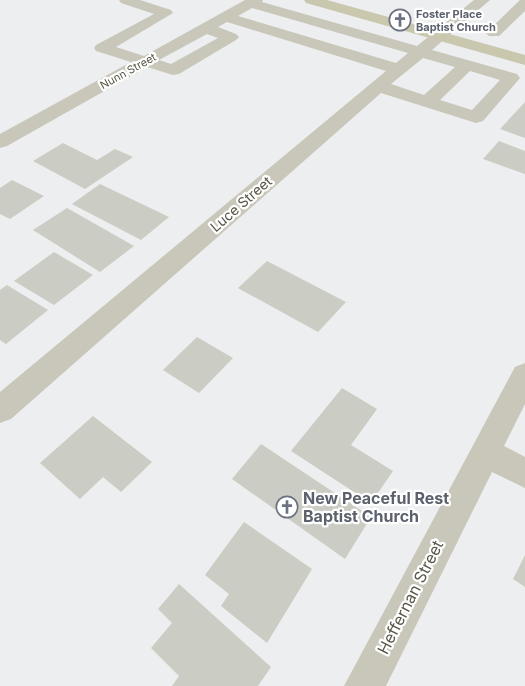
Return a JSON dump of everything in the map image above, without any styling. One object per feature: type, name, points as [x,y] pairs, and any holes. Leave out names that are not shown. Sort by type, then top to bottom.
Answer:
[{"type":"main road","points":[[311,0],[509,37]]},
{"type":"main road","points":[[446,26],[525,60]]},
{"type":"street","points":[[126,0],[166,13],[102,48],[173,70],[231,37],[205,28]]},
{"type":"street","name":"Luce Street","points":[[0,410],[378,86],[420,53],[446,26],[483,0]]},
{"type":"street","points":[[253,2],[420,53],[511,78],[476,118],[378,86]]},
{"type":"street","name":"Nunn Street","points":[[0,142],[253,2]]},
{"type":"street","points":[[494,33],[525,3]]},
{"type":"street","points":[[226,17],[398,70]]},
{"type":"street","points":[[175,45],[202,54]]},
{"type":"street","points":[[427,102],[466,66]]},
{"type":"street","name":"Heffernan Street","points":[[364,686],[525,375]]},
{"type":"street","points":[[485,452],[525,473]]},
{"type":"building","points":[[525,102],[525,138],[500,129]]},
{"type":"building","points":[[499,141],[525,151],[525,174],[483,159]]},
{"type":"building","points":[[63,143],[97,160],[115,149],[133,157],[85,189],[33,161]]},
{"type":"building","points":[[12,180],[44,196],[10,219],[0,214],[0,188]]},
{"type":"building","points":[[100,184],[169,217],[141,240],[72,204]]},
{"type":"building","points":[[67,208],[134,246],[100,272],[33,230]]},
{"type":"building","points":[[54,252],[93,275],[54,305],[14,281]]},
{"type":"building","points":[[267,261],[346,302],[318,332],[238,288]]},
{"type":"building","points":[[7,285],[48,310],[6,344],[0,340],[0,290]]},
{"type":"building","points":[[197,337],[233,358],[199,393],[163,370]]},
{"type":"building","points":[[342,388],[377,409],[351,445],[393,471],[371,503],[291,451]]},
{"type":"building","points":[[93,416],[152,462],[121,492],[103,477],[80,499],[40,463]]},
{"type":"building","points":[[261,444],[371,517],[345,559],[232,479]]},
{"type":"building","points":[[244,522],[312,569],[267,643],[221,606],[229,594],[205,575]]},
{"type":"building","points":[[525,555],[525,587],[513,579]]},
{"type":"building","points":[[179,584],[271,667],[258,686],[172,686],[179,676],[151,648],[172,623],[158,609]]},
{"type":"place","name":"Foster Place Baptist Church","points":[[400,20]]},
{"type":"place","name":"New Peaceful Rest Baptist Church","points":[[287,507]]}]
